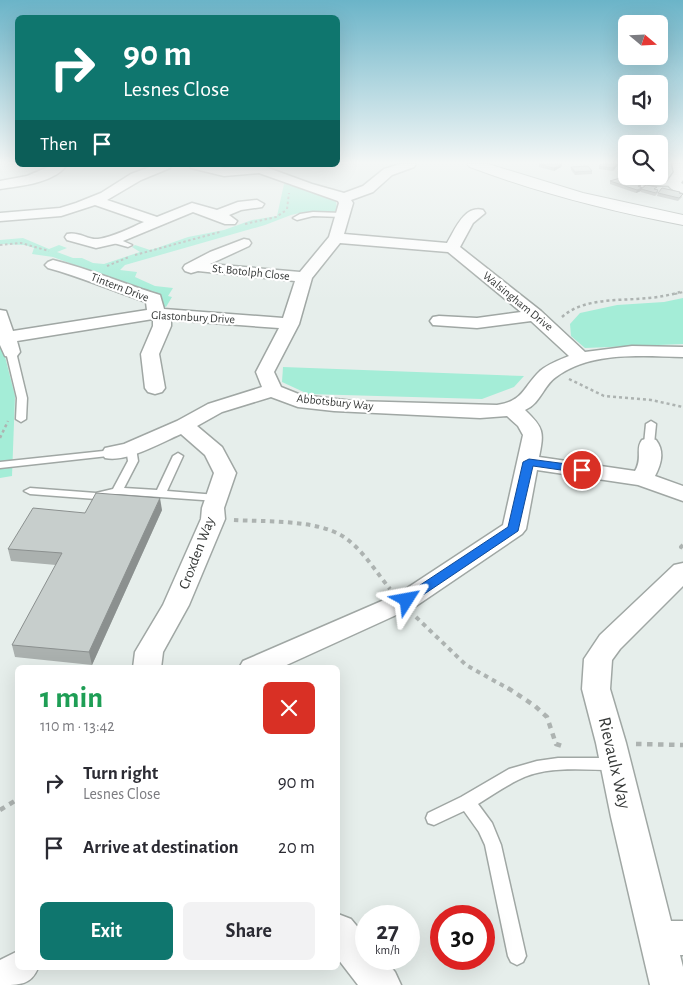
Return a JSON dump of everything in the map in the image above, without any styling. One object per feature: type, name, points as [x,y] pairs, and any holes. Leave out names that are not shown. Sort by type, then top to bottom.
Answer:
[{"type":"street","points":[[0,217],[67,210]]},
{"type":"street","points":[[123,210],[156,221]]},
{"type":"street","points":[[72,237],[96,244],[113,240],[179,210]]},
{"type":"street","points":[[198,210],[228,221],[235,210]]},
{"type":"street","points":[[122,451],[184,425],[215,408],[273,390],[265,372],[290,324],[304,277],[336,238],[341,210]]},
{"type":"street","points":[[633,210],[683,220]]},
{"type":"street","points":[[336,238],[452,248],[467,220],[478,213]]},
{"type":"street","name":"St. Botolph Close","points":[[244,243],[215,255],[191,270],[213,269],[304,277]]},
{"type":"street","name":"Walsingham Drive","points":[[452,248],[562,338],[581,358]]},
{"type":"street","name":"Tintern Drive","points":[[53,259],[116,287],[150,296],[154,299],[155,309],[162,319],[162,326],[150,354],[155,388]]},
{"type":"street","name":"Glastonbury Drive","points":[[10,345],[142,315],[159,314],[290,324]]},
{"type":"street","points":[[0,315],[10,345]]},
{"type":"street","points":[[439,321],[477,323],[535,315]]},
{"type":"street","name":"Abbotsbury Way","points":[[273,390],[296,400],[342,405],[484,411],[512,409],[524,404],[534,395],[543,378],[552,371],[581,358],[617,353],[683,352]]},
{"type":"street","points":[[260,665],[407,600],[514,529],[533,435],[527,423],[512,409]]},
{"type":"street","name":"Croxden Way","points":[[147,665],[149,652],[176,605],[213,519],[213,508],[225,473],[214,452],[184,425]]},
{"type":"street","points":[[642,479],[651,463],[650,434]]},
{"type":"street","points":[[529,462],[642,479],[683,494]]},
{"type":"street","name":"Rievaulx Way","points":[[669,985],[670,938],[613,754],[596,689],[598,659],[610,642],[683,571]]},
{"type":"street","points":[[340,934],[382,985]]},
{"type":"lane","points":[[297,218],[324,210]]},
{"type":"lane","points":[[113,240],[128,245]]},
{"type":"lane","points":[[10,345],[22,398],[21,419]]},
{"type":"lane","points":[[0,465],[122,451],[132,461],[117,491]]},
{"type":"lane","points":[[160,495],[178,456]]},
{"type":"lane","points":[[30,491],[96,496],[117,491],[217,498]]},
{"type":"lane","points":[[434,818],[514,774],[537,766],[613,754]]},
{"type":"lane","points":[[466,802],[486,828],[494,845],[517,956]]},
{"type":"path","points":[[228,221],[252,221],[279,217],[285,210]]},
{"type":"path","points":[[106,266],[119,262],[129,256],[220,232]]},
{"type":"path","points":[[0,245],[21,243],[41,248],[53,259]]},
{"type":"path","points":[[562,338],[556,325],[564,314],[572,310],[589,304],[660,298],[683,292]]},
{"type":"path","points":[[552,371],[604,396],[650,400],[683,407]]},
{"type":"path","points":[[613,754],[683,745]]},
{"type":"path","points":[[0,810],[15,801]]},
{"type":"green space","points":[[278,210],[336,210],[334,213],[304,212],[291,215],[265,225],[125,265],[120,270],[137,272],[135,277],[155,286],[173,288],[168,296],[172,297],[166,307],[163,306],[162,298],[158,294],[53,257],[32,254],[34,248],[25,245],[0,244],[0,240],[23,238],[49,249],[59,245],[67,248],[57,252],[73,258],[82,258],[93,263],[104,264],[140,252],[132,247],[135,245],[150,250],[188,237],[224,230],[252,220],[277,216]]},
{"type":"green space","points":[[683,298],[683,344],[585,348],[571,336],[570,324],[580,313],[617,305],[664,302]]},
{"type":"green space","points":[[0,337],[15,396],[12,476],[0,478]]},
{"type":"green space","points":[[283,367],[524,376],[514,387],[482,399],[308,394],[282,382]]},
{"type":"building","points":[[96,493],[160,498],[89,652],[12,645],[62,553],[8,549],[33,508],[85,513]]},
{"type":"route","points":[[407,600],[514,529],[529,462],[582,470]]}]
